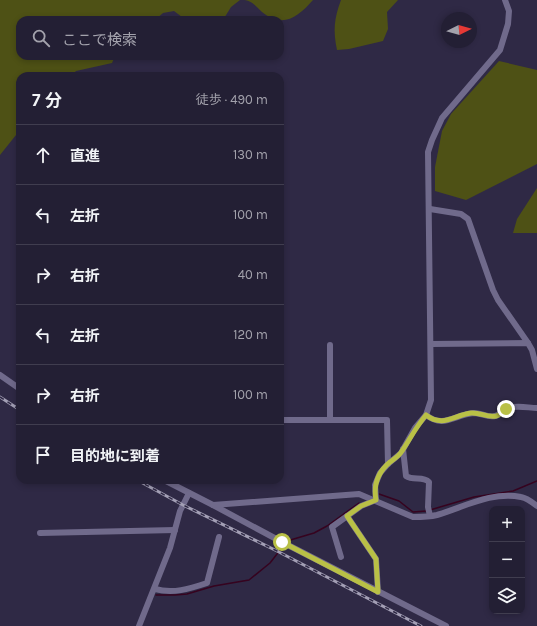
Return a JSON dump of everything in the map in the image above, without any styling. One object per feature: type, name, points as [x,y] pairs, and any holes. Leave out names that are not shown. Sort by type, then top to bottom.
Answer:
[{"type":"street","points":[[376,500],[375,485],[380,473],[401,453],[415,428],[426,415],[431,400],[430,209],[428,152],[442,118],[500,50],[508,24],[508,11],[505,0]]},
{"type":"street","points":[[430,209],[461,214],[468,219],[493,290],[498,300],[532,350],[537,369]]},
{"type":"street","points":[[431,344],[528,343]]},
{"type":"street","points":[[330,344],[330,420]]},
{"type":"street","points":[[0,375],[16,386]]},
{"type":"street","points":[[426,415],[442,422],[469,413],[476,413],[488,417],[495,416],[510,408],[537,408]]},
{"type":"street","points":[[284,420],[387,420],[388,464]]},
{"type":"street","points":[[403,449],[406,476],[409,478],[425,479],[429,482],[428,507],[430,515]]},
{"type":"street","points":[[172,484],[446,626]]},
{"type":"street","points":[[139,626],[155,589],[170,548],[180,511],[189,493]]},
{"type":"street","points":[[213,505],[359,494],[413,517],[436,515],[474,501],[499,497],[521,497],[537,506]]},
{"type":"street","points":[[341,557],[332,527],[361,506],[376,500]]},
{"type":"street","points":[[347,516],[376,559],[378,592]]},
{"type":"street","points":[[40,533],[175,530]]},
{"type":"street","points":[[155,589],[166,592],[189,589],[207,583],[219,537]]},
{"type":"shaded area","points":[[0,0],[240,0],[231,7],[225,16],[181,16],[174,11],[163,13],[160,16],[16,16],[16,60],[113,60],[112,63],[75,72],[16,72],[16,135],[0,155]]},
{"type":"shaded area","points":[[244,0],[313,0],[296,16],[284,20],[284,16],[268,16],[252,3]]},
{"type":"shaded area","points":[[341,0],[398,0],[387,12],[388,29],[383,41],[349,49],[337,50],[335,25]]},
{"type":"shaded area","points":[[499,61],[537,70],[537,164],[466,200],[435,191],[435,167],[442,131],[451,114]]},
{"type":"shaded area","points":[[537,188],[537,233],[513,233],[517,219]]},
{"type":"waterway","points":[[430,510],[474,497],[513,491],[537,481]]},
{"type":"waterway","points":[[379,494],[399,501],[413,512],[426,511]]},
{"type":"waterway","points":[[286,542],[314,533],[327,526],[359,503]]},
{"type":"waterway","points":[[156,595],[187,594],[214,586],[249,580],[270,563],[284,545]]},
{"type":"railway","points":[[0,397],[16,407]]},
{"type":"railway","points":[[144,484],[421,626]]},
{"type":"route","points":[[282,542],[378,592],[376,559],[347,516],[361,506],[376,500],[374,491],[380,473],[401,453],[415,428],[426,415],[442,422],[469,413],[476,413],[488,417],[495,416],[506,409]]}]
